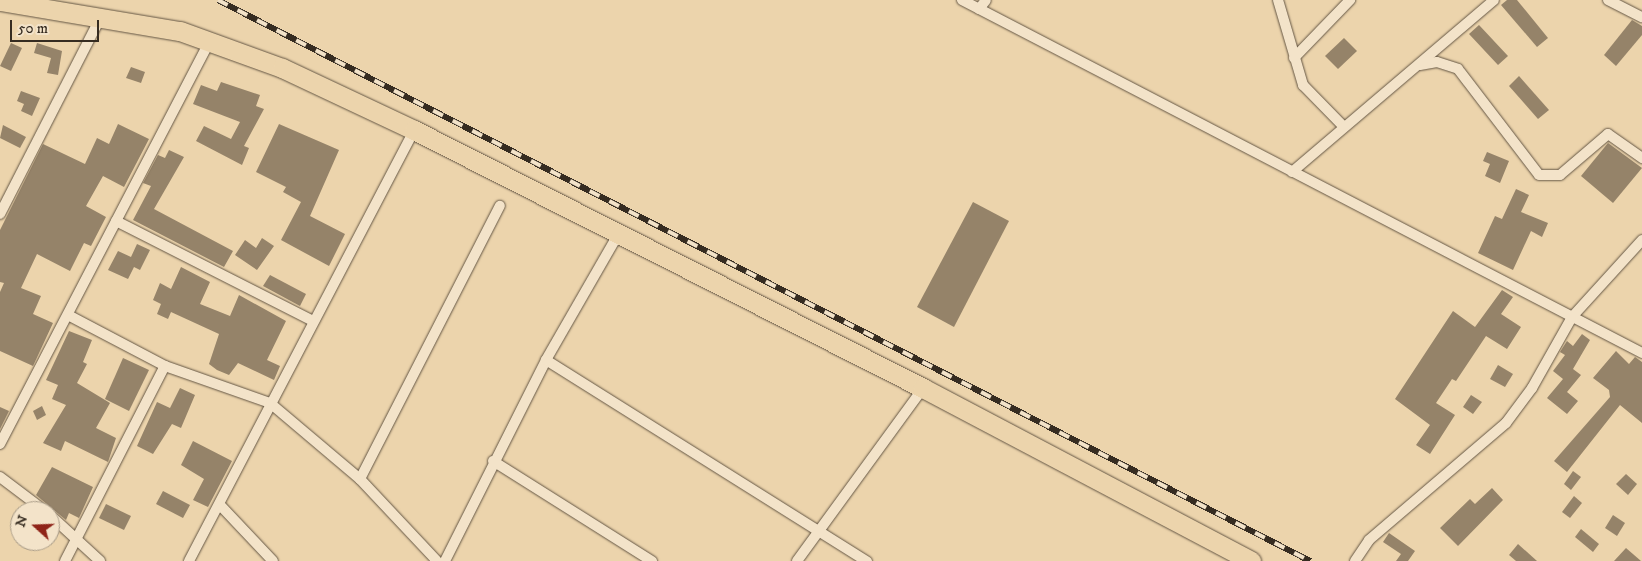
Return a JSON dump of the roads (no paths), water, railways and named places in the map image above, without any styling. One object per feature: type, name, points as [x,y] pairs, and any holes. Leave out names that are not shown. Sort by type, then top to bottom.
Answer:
[{"type":"highway","points":[[0,1],[101,16],[210,40],[414,130],[923,388],[1251,561]]},
{"type":"street","points":[[962,0],[1642,353]]},
{"type":"street","points":[[979,9],[986,0]]},
{"type":"street","points":[[1278,0],[1303,85],[1344,126]]},
{"type":"street","points":[[1294,58],[1350,0]]},
{"type":"street","points":[[1292,172],[1344,126],[1420,65],[1494,0]]},
{"type":"street","points":[[1608,0],[1642,17]]},
{"type":"street","points":[[0,214],[101,16]]},
{"type":"street","points":[[0,444],[210,40]]},
{"type":"street","points":[[1420,65],[1437,62],[1458,69],[1538,175],[1560,175],[1608,134],[1642,158]]},
{"type":"street","points":[[189,561],[220,505],[270,403],[414,130]]},
{"type":"street","points":[[360,479],[500,206]]},
{"type":"street","points":[[116,221],[313,321]]},
{"type":"street","points":[[445,561],[493,461],[546,360],[618,234]]},
{"type":"street","points":[[1355,561],[1369,540],[1506,423],[1532,388],[1572,317],[1642,240]]},
{"type":"street","points":[[68,315],[164,366],[270,403],[360,479],[437,561]]},
{"type":"street","points":[[546,360],[818,533],[867,561]]},
{"type":"street","points":[[65,561],[164,366]]},
{"type":"street","points":[[797,561],[923,388]]},
{"type":"street","points":[[493,461],[652,561]]},
{"type":"street","points":[[0,477],[32,501]]},
{"type":"street","points":[[220,505],[273,561]]},
{"type":"street","points":[[60,523],[100,561]]},
{"type":"railway","points":[[218,0],[1310,561]]}]
